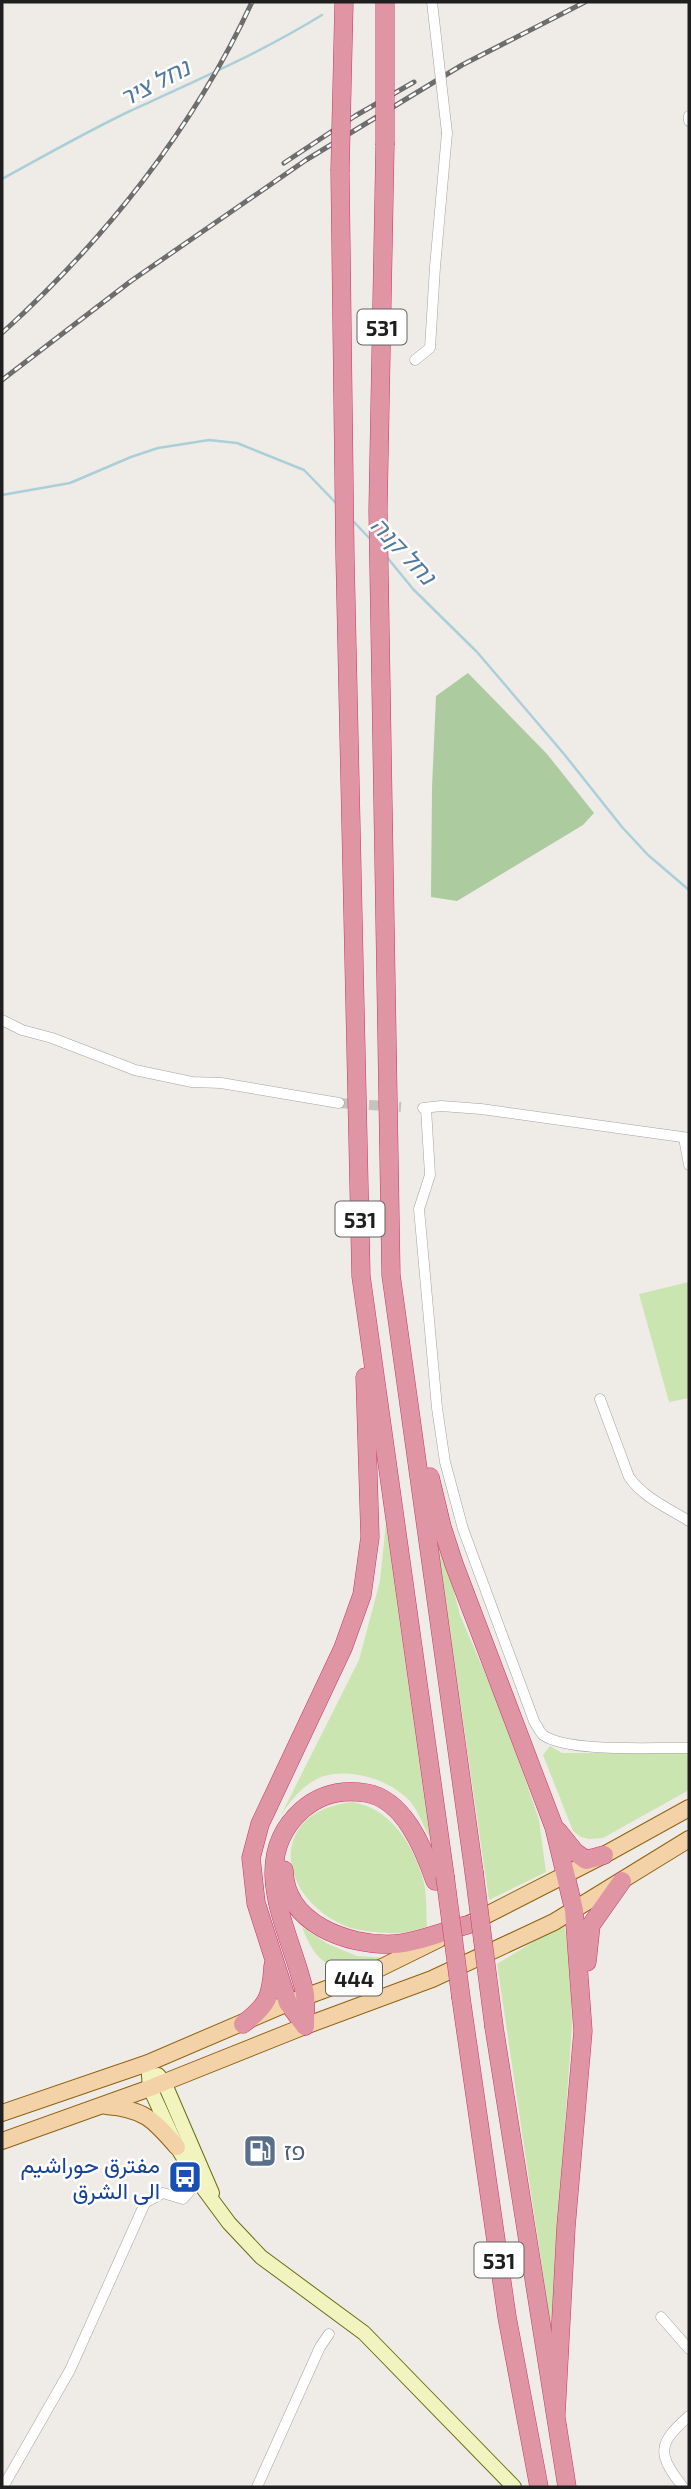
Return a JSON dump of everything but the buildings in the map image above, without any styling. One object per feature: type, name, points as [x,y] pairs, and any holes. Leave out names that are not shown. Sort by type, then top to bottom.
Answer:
[{"type":"highway","name":"531","points":[[344,2],[340,171],[345,557],[361,1276],[440,1878],[461,1998],[507,2317],[539,2487]]},
{"type":"highway","name":"531","points":[[385,2],[386,145],[378,510],[391,1275],[494,2027],[567,2487]]},
{"type":"highway","points":[[391,1275],[421,1438],[442,1527],[554,1827],[567,1875],[575,1910],[583,2031]]},
{"type":"highway","points":[[304,2026],[288,2003],[256,1903],[251,1874],[254,1842],[274,1792],[352,1624],[362,1595],[370,1537],[361,1276]]},
{"type":"highway","points":[[304,2026],[305,1996],[276,1894],[274,1872],[275,1851],[282,1834],[294,1817],[310,1803],[331,1793],[353,1791],[372,1794],[387,1803],[417,1835],[440,1878]]},
{"type":"highway","points":[[294,1817],[284,1848],[284,1876],[288,1892],[307,1918],[320,1929],[349,1939],[394,1944],[467,1925]]},
{"type":"highway","points":[[554,1827],[575,1852],[586,1860],[604,1855]]},
{"type":"highway","points":[[556,2414],[566,2227],[587,1951],[591,1925],[622,1881]]},
{"type":"highway","points":[[243,2024],[262,2009],[268,1997],[272,1983],[273,1955]]},
{"type":"main road","name":"444","points":[[2,2113],[148,2063],[305,1996],[370,1973],[567,1875],[689,1808]]},
{"type":"main road","name":"444","points":[[2,2141],[157,2085],[304,2026],[432,1979],[554,1922],[689,1839]]},
{"type":"main road","points":[[148,2063],[216,2207],[244,2241],[261,2257],[364,2333],[514,2487]]},
{"type":"main road","points":[[157,2085],[177,2147]]},
{"type":"main road","points":[[100,2106],[134,2109],[159,2126],[201,2178]]},
{"type":"street","points":[[415,360],[430,348],[447,133],[432,2]]},
{"type":"street","points":[[2,1020],[22,1030],[52,1038],[135,1070],[192,1082],[221,1083],[339,1103]]},
{"type":"street","points":[[689,1164],[687,1138],[481,1109],[441,1106],[423,1108],[430,1175],[419,1209],[434,1384],[445,1462],[463,1529],[534,1721],[544,1735],[562,1743],[689,1748]]},
{"type":"street","points":[[600,1399],[629,1477],[645,1494],[689,1521]]},
{"type":"street","points":[[527,1755],[539,1731]]},
{"type":"street","points":[[3,2487],[70,2371],[145,2203],[163,2193],[183,2199],[201,2178]]},
{"type":"street","points":[[661,2317],[689,2349]]},
{"type":"street","points":[[257,2487],[320,2347],[329,2334]]},
{"type":"street","points":[[683,2487],[663,2455],[669,2435],[689,2416]]},
{"type":"green space","points":[[468,673],[547,754],[594,813],[583,825],[457,901],[431,897],[436,696]]},
{"type":"green space","points":[[689,1282],[689,1398],[669,1402],[639,1294]]},
{"type":"green space","points":[[431,1501],[460,1615],[505,1720],[539,1820],[546,1872],[489,1900]]},
{"type":"green space","points":[[386,1523],[430,1838],[418,1813],[401,1793],[381,1782],[358,1775],[335,1774],[317,1779],[299,1792],[281,1815],[359,1660],[380,1581]]},
{"type":"green space","points":[[550,1746],[562,1753],[689,1753],[689,1790],[603,1838],[581,1837],[573,1831],[543,1755]]},
{"type":"green space","points":[[353,1802],[367,1806],[390,1821],[408,1843],[424,1883],[427,1927],[396,1933],[348,1927],[324,1914],[306,1897],[295,1878],[291,1857],[294,1838],[305,1821],[325,1809]]},
{"type":"green space","points":[[564,1923],[570,1963],[572,2025],[551,2328],[497,1964]]},
{"type":"green space","points":[[302,1927],[328,1944],[357,1956],[387,1958],[357,1965],[335,1966],[317,1955]]},
{"type":"waterway","name":"נחל ציר","points":[[2,179],[65,144],[251,54],[322,15]]},
{"type":"waterway","name":"נחל קנה","points":[[2,495],[70,483],[158,448],[209,440],[237,443],[304,470],[336,503]]},
{"type":"waterway","name":"נחל קנה","points":[[353,521],[372,541]]},
{"type":"waterway","name":"נחל קנה","points":[[386,556],[413,589],[477,652],[622,827],[648,855],[689,890]]},
{"type":"tunnel","points":[[339,1103],[401,1107]]},
{"type":"railway","points":[[2,333],[76,260],[144,180],[203,94],[252,2]]},
{"type":"railway","points":[[2,380],[131,281],[306,160],[462,65],[585,2]]},
{"type":"railway","points":[[284,163],[355,116],[414,82]]},
{"type":"place","name":"פז","points":[[260,2151]]},
{"type":"place","name":"مفترق حوراشيم الى الشرق","points":[[185,2177]]}]
